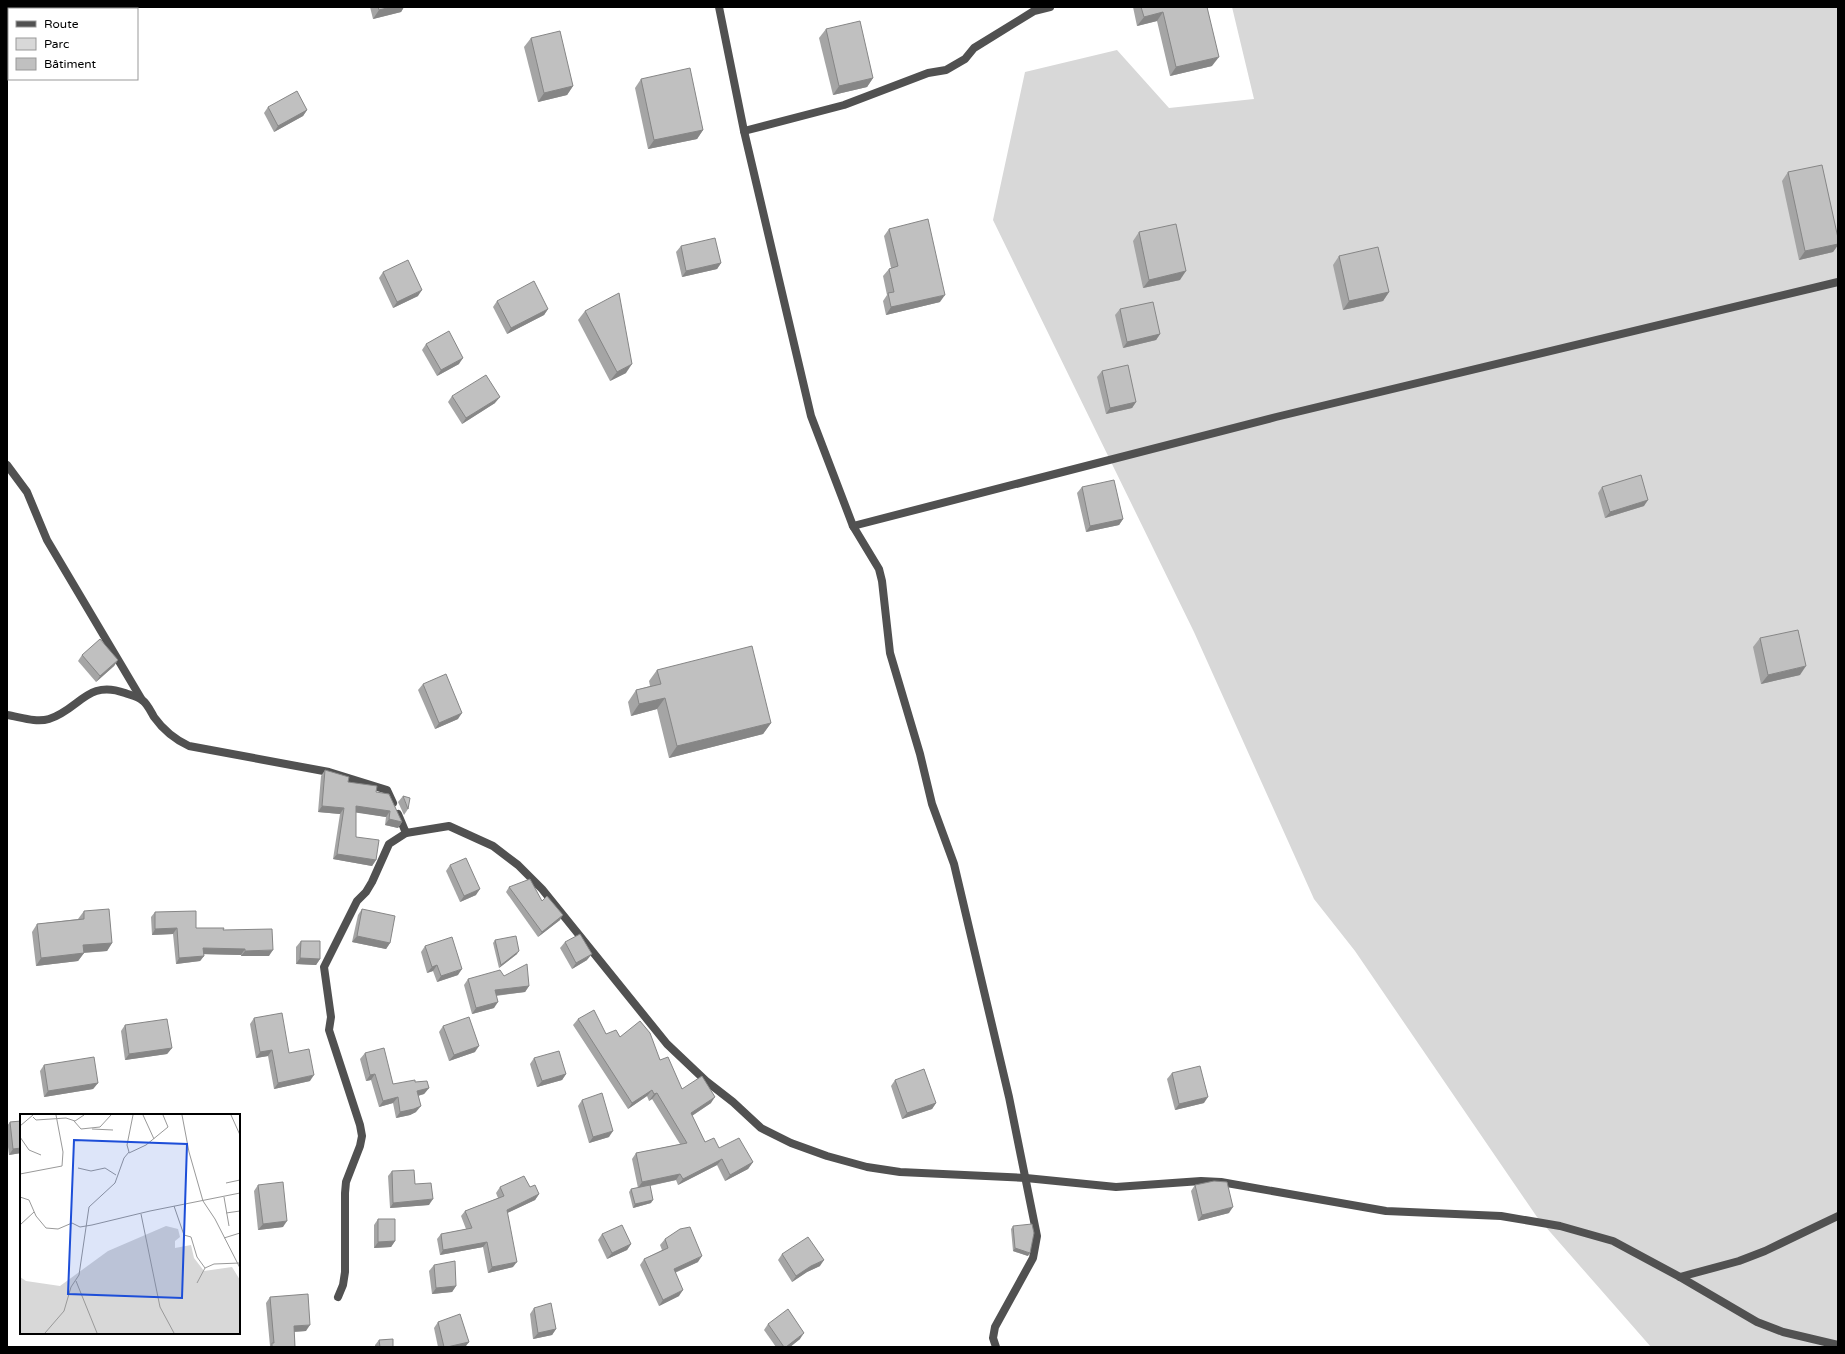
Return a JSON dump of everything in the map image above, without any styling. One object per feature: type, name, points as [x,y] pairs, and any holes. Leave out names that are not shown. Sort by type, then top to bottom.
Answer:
[{"type":"street","points":[[719,7],[744,131],[811,416],[853,526],[879,569],[890,653],[920,754],[932,804],[954,864],[1009,1097],[1026,1178],[1037,1236],[1036,1248],[1033,1258],[995,1327],[993,1338],[996,1347]]},
{"type":"street","points":[[744,131],[844,105],[928,74],[946,70],[965,59],[974,48],[1034,11],[1050,7]]},
{"type":"street","points":[[853,526],[1276,417],[1838,282]]},
{"type":"street","points":[[7,465],[27,492],[47,540],[142,700],[159,724],[172,737],[189,746],[329,772],[387,790],[406,833]]},
{"type":"street","points":[[7,715],[32,719],[47,719],[61,714],[86,694],[96,690],[118,690],[142,700]]},
{"type":"street","points":[[338,1297],[343,1285],[345,1272],[346,1182],[362,1136],[329,1030],[331,1017],[324,967],[357,901],[366,892],[372,882],[388,844],[406,833],[449,826],[493,846],[518,865],[542,889],[666,1044],[706,1081],[734,1102],[761,1128],[791,1143],[827,1156],[867,1167],[900,1172],[1026,1178],[1116,1188],[1202,1181],[1221,1182],[1386,1211],[1500,1216],[1560,1226],[1613,1241],[1680,1277],[1757,1322],[1783,1332],[1838,1345]]},
{"type":"street","points":[[1680,1277],[1739,1261],[1765,1252],[1838,1216]]},
{"type":"green space","points":[[1232,7],[1838,7],[1838,1347],[1651,1347],[1537,1217],[1355,951],[1314,899],[1194,632],[993,220],[1025,72],[1117,50],[1169,108],[1254,99]]},
{"type":"building","points":[[378,7],[391,7],[379,10]]},
{"type":"building","points":[[1141,7],[1207,7],[1219,57],[1176,67],[1163,12],[1144,17]]},
{"type":"building","points":[[860,21],[873,78],[839,86],[826,29]]},
{"type":"building","points":[[560,31],[573,86],[544,93],[531,38]]},
{"type":"building","points":[[690,68],[703,130],[654,140],[641,79]]},
{"type":"building","points":[[297,91],[307,110],[278,126],[268,107]]},
{"type":"building","points":[[1822,165],[1838,244],[1805,251],[1788,172]]},
{"type":"building","points":[[928,219],[945,295],[891,307],[888,293],[894,292],[889,269],[898,266],[889,229]]},
{"type":"building","points":[[1176,224],[1186,271],[1149,280],[1139,232]]},
{"type":"building","points":[[715,238],[721,263],[686,271],[681,246]]},
{"type":"building","points":[[1378,247],[1389,292],[1349,301],[1339,256]]},
{"type":"building","points":[[408,260],[422,290],[397,302],[383,272]]},
{"type":"building","points":[[534,281],[548,309],[511,328],[497,301]]},
{"type":"building","points":[[619,293],[632,364],[617,372],[585,311]]},
{"type":"building","points":[[1153,302],[1160,334],[1127,342],[1120,309]]},
{"type":"building","points":[[449,331],[463,358],[441,370],[426,344]]},
{"type":"building","points":[[1128,365],[1136,402],[1110,408],[1102,371]]},
{"type":"building","points":[[486,375],[500,397],[466,418],[452,396]]},
{"type":"building","points":[[1641,475],[1648,500],[1610,512],[1602,487]]},
{"type":"building","points":[[1114,480],[1123,519],[1090,526],[1082,487]]},
{"type":"building","points":[[1798,630],[1806,666],[1768,675],[1760,638]]},
{"type":"building","points":[[100,639],[118,660],[100,676],[82,655]]},
{"type":"building","points":[[752,646],[771,723],[677,746],[665,698],[639,704],[636,690],[661,684],[657,670]]},
{"type":"building","points":[[446,674],[462,713],[439,723],[423,684]]},
{"type":"building","points":[[325,770],[349,777],[348,782],[377,786],[376,792],[389,794],[402,822],[389,819],[390,811],[356,806],[356,837],[379,840],[376,860],[337,854],[344,808],[322,806]]},
{"type":"building","points":[[403,796],[410,798],[408,809]]},
{"type":"building","points":[[466,858],[480,889],[464,896],[450,865]]},
{"type":"building","points":[[530,879],[542,901],[547,896],[563,915],[542,932],[509,887]]},
{"type":"building","points":[[109,909],[112,943],[83,945],[84,953],[41,958],[37,924],[84,919],[84,911]]},
{"type":"building","points":[[362,909],[395,916],[390,943],[357,936]]},
{"type":"building","points":[[196,911],[196,928],[224,928],[223,930],[272,929],[273,950],[245,951],[245,949],[203,948],[204,956],[179,958],[177,928],[155,929],[155,912]]},
{"type":"building","points":[[580,934],[592,954],[576,963],[565,942]]},
{"type":"building","points":[[516,936],[519,951],[501,965],[495,940]]},
{"type":"building","points":[[452,937],[462,969],[441,976],[437,965],[432,967],[425,946]]},
{"type":"building","points":[[301,941],[320,941],[320,959],[300,958]]},
{"type":"building","points":[[527,964],[529,986],[495,990],[498,1002],[476,1008],[468,979],[500,970],[504,976]]},
{"type":"building","points":[[594,1010],[606,1034],[616,1030],[620,1037],[640,1021],[650,1033],[660,1060],[668,1057],[682,1089],[702,1076],[715,1097],[691,1113],[705,1142],[714,1138],[719,1148],[739,1138],[753,1162],[730,1175],[722,1159],[683,1179],[680,1174],[642,1182],[636,1153],[687,1143],[657,1093],[654,1094],[652,1090],[632,1103],[578,1019]]},
{"type":"building","points":[[282,1013],[289,1053],[309,1049],[314,1075],[278,1083],[272,1050],[260,1052],[254,1018]]},
{"type":"building","points":[[469,1017],[479,1046],[454,1055],[443,1026]]},
{"type":"building","points":[[167,1019],[172,1048],[129,1054],[125,1025]]},
{"type":"building","points":[[384,1048],[393,1084],[415,1080],[415,1082],[427,1081],[429,1088],[417,1091],[421,1106],[400,1112],[398,1097],[383,1101],[375,1074],[370,1075],[365,1053]]},
{"type":"building","points":[[559,1051],[566,1074],[542,1081],[534,1058]]},
{"type":"building","points":[[94,1057],[98,1083],[48,1091],[44,1065]]},
{"type":"building","points":[[1200,1066],[1208,1097],[1179,1104],[1172,1073]]},
{"type":"building","points":[[924,1069],[936,1103],[907,1113],[895,1080]]},
{"type":"building","points":[[602,1093],[613,1131],[593,1137],[582,1100]]},
{"type":"building","points":[[20,1121],[20,1148],[13,1149],[10,1122]]},
{"type":"building","points":[[414,1170],[415,1184],[431,1183],[433,1199],[393,1203],[392,1171]]},
{"type":"building","points":[[524,1176],[530,1187],[535,1185],[539,1194],[507,1210],[517,1262],[492,1267],[487,1242],[443,1250],[441,1234],[472,1228],[465,1211],[504,1196],[500,1187]]},
{"type":"building","points":[[1214,1181],[1227,1182],[1233,1207],[1202,1215],[1195,1185]]},
{"type":"building","points":[[283,1182],[287,1221],[263,1224],[258,1185]]},
{"type":"building","points":[[650,1185],[653,1200],[635,1204],[631,1189]]},
{"type":"building","points":[[378,1219],[395,1219],[395,1241],[378,1242]]},
{"type":"building","points":[[1032,1224],[1034,1233],[1030,1253],[1015,1248],[1013,1226]]},
{"type":"building","points":[[622,1225],[631,1244],[612,1253],[602,1234]]},
{"type":"building","points":[[690,1227],[702,1256],[674,1269],[683,1290],[663,1300],[644,1259],[668,1248],[665,1239],[680,1229]]},
{"type":"building","points":[[808,1237],[824,1260],[811,1266],[796,1276],[782,1254]]},
{"type":"building","points":[[455,1261],[456,1286],[436,1288],[434,1265]]},
{"type":"building","points":[[308,1294],[310,1325],[294,1326],[295,1347],[272,1347],[272,1343],[274,1343],[270,1297]]},
{"type":"building","points":[[551,1303],[556,1329],[538,1333],[534,1308]]},
{"type":"building","points":[[788,1309],[804,1333],[784,1347],[768,1324]]},
{"type":"building","points":[[460,1314],[469,1342],[444,1347],[438,1322]]},
{"type":"building","points":[[393,1339],[393,1347],[380,1347],[379,1340]]}]
